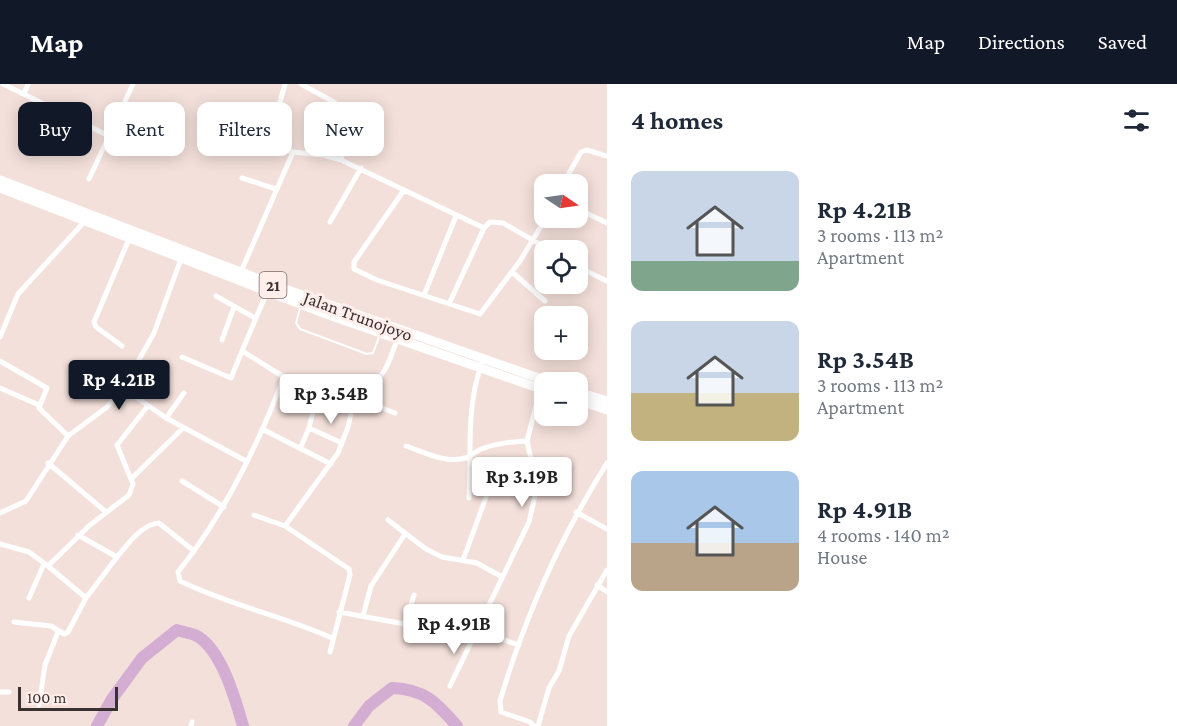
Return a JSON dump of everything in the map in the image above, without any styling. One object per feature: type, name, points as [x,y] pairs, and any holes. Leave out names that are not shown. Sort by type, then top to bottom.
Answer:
[{"type":"highway","name":"Jalan Trunojoyo","points":[[0,180],[239,277],[382,330],[534,382]]},
{"type":"highway","name":"Jalan Trunojoyo","points":[[0,188],[181,259],[239,277],[267,292],[303,301]]},
{"type":"highway","name":"Jalan Trunojoyo","points":[[382,330],[397,340],[481,364]]},
{"type":"highway","points":[[588,395],[607,401]]},
{"type":"highway","points":[[588,403],[607,410]]},
{"type":"street","points":[[3,84],[104,133]]},
{"type":"street","points":[[24,94],[28,84]]},
{"type":"street","points":[[125,102],[133,84]]},
{"type":"street","points":[[285,84],[270,139],[276,147],[293,152],[322,155],[362,168],[484,228]]},
{"type":"street","points":[[301,84],[352,112],[341,160]]},
{"type":"street","points":[[89,179],[104,148]]},
{"type":"street","points":[[568,174],[581,152],[591,151],[607,156]]},
{"type":"street","points":[[239,277],[293,152]]},
{"type":"street","points":[[330,222],[362,168]]},
{"type":"street","points":[[242,178],[276,189]]},
{"type":"street","points":[[404,190],[367,241],[354,262],[354,268],[371,278],[481,314],[541,228]]},
{"type":"street","points":[[588,214],[607,223]]},
{"type":"street","points":[[424,295],[456,216]]},
{"type":"street","points":[[0,337],[18,294],[85,221]]},
{"type":"street","points":[[449,304],[484,228],[490,222],[498,221],[533,242]]},
{"type":"street","points":[[122,346],[96,327],[94,322],[129,239]]},
{"type":"street","points":[[0,513],[26,501],[48,463],[68,436],[107,407],[123,388],[154,333],[181,259]]},
{"type":"street","points":[[512,272],[545,302]]},
{"type":"street","points":[[588,272],[607,281]]},
{"type":"street","points":[[182,357],[231,378],[267,292]]},
{"type":"street","points":[[216,296],[255,318]]},
{"type":"street","points":[[222,340],[234,307]]},
{"type":"street","points":[[242,351],[284,377],[357,388],[381,377],[397,340]]},
{"type":"street","points":[[0,361],[47,387],[39,410],[68,436]]},
{"type":"street","points":[[469,498],[471,455],[469,420],[481,364]]},
{"type":"street","points":[[284,377],[262,429],[224,507],[178,572],[180,581],[256,612],[298,623],[332,638]]},
{"type":"street","points":[[300,448],[309,428],[320,383]]},
{"type":"street","points":[[0,388],[39,405]]},
{"type":"street","points":[[123,388],[147,407],[246,461]]},
{"type":"street","points":[[285,526],[296,507],[331,464],[342,443],[357,388]]},
{"type":"street","points":[[166,418],[184,393]]},
{"type":"street","points":[[354,403],[377,406],[395,413]]},
{"type":"street","points":[[29,598],[46,565],[78,535],[132,492],[134,486],[117,445],[147,407]]},
{"type":"street","points":[[450,686],[535,503],[537,487],[527,441],[534,418]]},
{"type":"street","points":[[131,478],[183,428]]},
{"type":"street","points":[[309,428],[342,443]]},
{"type":"street","points":[[262,429],[331,464]]},
{"type":"street","points":[[406,446],[443,458],[464,459],[500,443],[527,441]]},
{"type":"street","points":[[48,463],[106,512]]},
{"type":"street","points":[[534,726],[530,722],[503,713],[499,708],[537,594],[576,512],[607,463]]},
{"type":"street","points":[[182,481],[224,507]]},
{"type":"street","points":[[463,560],[489,489]]},
{"type":"street","points":[[576,512],[607,529]]},
{"type":"street","points":[[254,515],[285,526],[349,569],[349,581],[330,652]]},
{"type":"street","points":[[388,520],[405,534],[442,557],[477,563],[502,577]]},
{"type":"street","points":[[14,622],[51,626],[58,632],[68,632],[86,598],[117,557],[141,531],[156,523],[163,525],[194,551]]},
{"type":"street","points":[[363,616],[371,586],[405,534]]},
{"type":"street","points":[[78,535],[117,557]]},
{"type":"street","points":[[0,544],[25,550],[86,598]]},
{"type":"street","points":[[538,726],[551,684],[559,671],[568,636],[579,621],[607,570]]},
{"type":"street","points":[[597,585],[607,592]]},
{"type":"street","points":[[405,624],[414,595]]},
{"type":"street","points":[[339,612],[465,635],[489,635],[519,645]]},
{"type":"street","points":[[39,705],[47,658],[58,632]]},
{"type":"street","points":[[0,692],[9,692]]},
{"type":"lane","points":[[303,301],[296,323],[300,329],[370,354],[382,330]]},
{"type":"waterway","points":[[97,726],[112,699],[142,658],[177,630],[195,635],[204,641],[220,662],[243,726]]},
{"type":"waterway","points":[[354,726],[369,706],[392,688],[413,691],[429,698],[457,726]]}]
